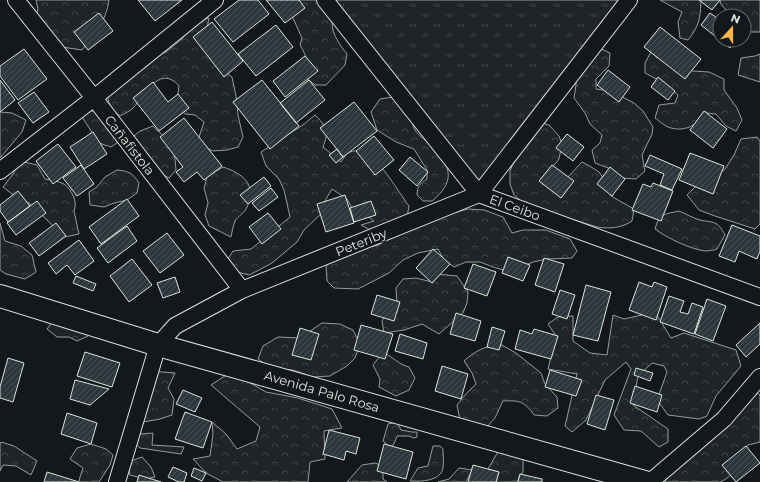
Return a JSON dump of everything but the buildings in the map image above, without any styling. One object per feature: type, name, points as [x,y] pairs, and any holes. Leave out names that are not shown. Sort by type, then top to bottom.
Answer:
[{"type":"main road","name":"Avenida Palo Rosa","points":[[0,296],[158,345],[645,482]]},
{"type":"street","name":"Cañafistola","points":[[16,0],[94,98],[242,290]]},
{"type":"street","points":[[0,171],[94,98],[215,0]]},
{"type":"street","name":"El Ceibo","points":[[325,0],[479,194],[760,297]]},
{"type":"street","points":[[479,194],[629,0]]},
{"type":"street","name":"Peteriby","points":[[117,482],[158,345],[175,326],[242,290],[479,194]]},
{"type":"street","points":[[650,482],[724,419],[760,377]]},
{"type":"green space","points":[[36,0],[109,0],[108,8],[103,21],[82,50],[55,46],[33,24],[38,9]]},
{"type":"green space","points":[[292,0],[334,0],[335,7],[332,27],[339,43],[347,54],[345,65],[326,85],[315,85],[305,77],[307,60],[300,45],[302,38],[288,7]]},
{"type":"green space","points":[[325,0],[629,0],[479,194]]},
{"type":"green space","points":[[660,0],[699,0],[701,2],[700,14],[695,31],[688,40],[680,38],[678,22],[682,12]]},
{"type":"green space","points":[[721,0],[760,0],[760,32],[752,32],[752,8],[724,8],[720,3]]},
{"type":"green space","points":[[209,18],[207,29],[216,64],[232,77],[243,137],[238,147],[227,150],[213,151],[200,145],[199,137],[204,122],[195,115],[186,114],[178,109],[177,101],[179,86],[173,80],[166,78],[155,82],[130,111],[120,116],[112,108],[107,95],[107,91],[155,57],[166,52],[182,39],[194,23]]},
{"type":"green space","points":[[593,45],[610,53],[609,66],[596,79],[596,89],[611,91],[634,103],[643,111],[653,127],[652,134],[642,155],[645,171],[636,179],[621,178],[608,168],[595,163],[592,150],[600,143],[602,135],[590,124],[585,113],[574,98],[576,85],[575,67]]},
{"type":"green space","points":[[652,50],[656,57],[693,71],[709,72],[724,79],[724,90],[737,108],[742,120],[736,131],[726,126],[716,114],[707,113],[695,124],[682,129],[669,127],[655,118],[659,105],[675,103],[678,95],[662,82],[645,73],[645,63]]},
{"type":"green space","points":[[760,54],[760,82],[738,75],[741,58]]},
{"type":"green space","points":[[393,97],[407,111],[410,115],[414,128],[421,137],[433,147],[447,168],[448,175],[445,188],[432,201],[423,201],[417,195],[419,186],[427,179],[427,170],[414,149],[396,142],[377,130],[371,112],[380,99]]},
{"type":"green space","points":[[86,111],[99,111],[119,136],[117,143],[111,147],[99,143],[82,117]]},
{"type":"green space","points":[[0,112],[12,113],[26,120],[22,132],[0,158]]},
{"type":"green space","points":[[315,115],[322,122],[326,133],[323,147],[341,162],[347,153],[353,151],[359,151],[367,154],[387,174],[409,206],[407,217],[372,231],[361,225],[374,221],[362,212],[352,208],[347,199],[332,189],[326,199],[323,212],[304,230],[297,242],[272,263],[249,275],[237,272],[224,265],[233,251],[251,249],[290,217],[284,190],[279,179],[266,166],[261,152],[303,125]]},
{"type":"green space","points":[[539,122],[549,125],[559,136],[562,144],[559,159],[551,169],[567,178],[582,162],[599,172],[606,182],[611,196],[634,209],[632,221],[615,227],[597,227],[526,205],[514,195],[510,184],[510,171],[521,145]]},
{"type":"green space","points":[[153,126],[168,140],[174,152],[176,170],[169,178],[142,164],[129,140],[140,131]]},
{"type":"green space","points":[[757,137],[760,141],[760,224],[755,229],[699,210],[687,195],[697,185],[710,181],[725,169],[734,155],[741,139]]},
{"type":"green space","points":[[20,161],[37,165],[45,179],[62,183],[70,189],[75,200],[74,211],[79,234],[65,237],[29,203],[17,198],[3,187],[13,174]]},
{"type":"green space","points":[[223,167],[242,176],[251,192],[246,209],[235,221],[231,237],[209,226],[205,215],[208,203],[204,188],[207,177]]},
{"type":"green space","points":[[117,170],[127,172],[135,177],[139,183],[137,193],[127,200],[104,207],[90,205],[89,192],[97,187],[105,177]]},
{"type":"green space","points":[[468,209],[484,210],[503,217],[512,233],[523,230],[546,230],[570,239],[577,251],[572,258],[547,259],[533,262],[510,272],[480,262],[466,262],[454,267],[444,260],[438,249],[418,253],[403,260],[389,273],[358,289],[334,288],[327,281],[326,267],[335,253],[379,245],[409,225]]},
{"type":"green space","points":[[679,211],[697,219],[715,223],[720,227],[725,235],[717,249],[705,251],[686,246],[655,229],[658,220],[663,216]]},
{"type":"green space","points":[[0,223],[5,241],[21,246],[32,255],[36,272],[25,279],[6,274],[0,270]]},
{"type":"green space","points":[[436,274],[457,276],[468,292],[467,303],[463,313],[439,334],[422,324],[404,330],[384,333],[382,321],[386,314],[397,304],[396,288],[403,279],[416,278],[432,282]]},
{"type":"green space","points":[[655,312],[671,338],[684,333],[736,350],[741,366],[716,396],[707,416],[699,419],[668,415],[657,400],[667,372],[664,366],[652,363],[638,376],[633,405],[668,429],[668,442],[659,447],[641,431],[624,430],[614,415],[631,369],[626,362],[605,380],[586,420],[572,432],[565,426],[577,374],[548,369],[556,336],[548,324],[558,317],[573,316],[573,341],[590,353],[607,355],[613,315],[624,319]]},
{"type":"green space","points":[[55,318],[83,327],[88,336],[77,341],[69,337],[57,337],[47,329]]},
{"type":"green space","points":[[322,323],[340,324],[353,330],[360,344],[355,358],[347,366],[330,376],[313,377],[293,370],[272,369],[258,359],[263,346],[278,337],[300,338]]},
{"type":"green space","points":[[500,344],[516,353],[541,373],[545,384],[557,397],[558,408],[547,416],[534,415],[528,407],[522,403],[503,401],[495,418],[485,429],[460,420],[457,405],[476,384],[472,373],[464,361],[472,354],[480,350],[489,346]]},
{"type":"green space","points":[[383,352],[409,367],[415,378],[409,390],[396,396],[379,387],[380,379],[373,365]]},
{"type":"green space","points":[[150,371],[175,373],[168,388],[174,399],[172,415],[143,422],[147,401],[137,389]]},
{"type":"green space","points":[[231,372],[266,392],[298,398],[332,409],[342,428],[324,431],[325,459],[310,462],[308,482],[223,482],[206,473],[193,459],[210,456],[213,434],[212,422],[226,434],[237,449],[256,441],[260,427],[211,385]]},
{"type":"green space","points":[[757,393],[760,395],[760,442],[748,445],[738,454],[734,471],[725,480],[720,482],[666,482],[660,474]]},
{"type":"green space","points":[[397,422],[401,430],[417,432],[417,437],[397,436],[394,444],[390,447],[383,441],[388,424]]},
{"type":"green space","points":[[153,433],[152,445],[184,447],[181,454],[140,448],[135,443],[140,434]]},
{"type":"green space","points":[[1,442],[14,446],[37,461],[31,475],[16,466],[3,465],[0,471]]},
{"type":"green space","points":[[91,444],[106,449],[113,455],[110,465],[99,482],[79,482],[83,468],[70,459],[77,448]]},
{"type":"green space","points":[[433,446],[440,446],[443,449],[443,468],[441,472],[438,476],[430,480],[410,481],[418,468],[428,466]]},
{"type":"green space","points":[[499,450],[523,459],[523,472],[519,476],[518,482],[496,482],[499,472],[488,469]]},
{"type":"green space","points":[[142,457],[151,467],[155,477],[145,479],[130,475],[129,467],[131,461]]},
{"type":"green space","points":[[375,463],[383,466],[383,479],[387,482],[347,482],[362,465]]},
{"type":"green space","points":[[459,468],[472,470],[466,482],[438,482],[449,479]]}]
